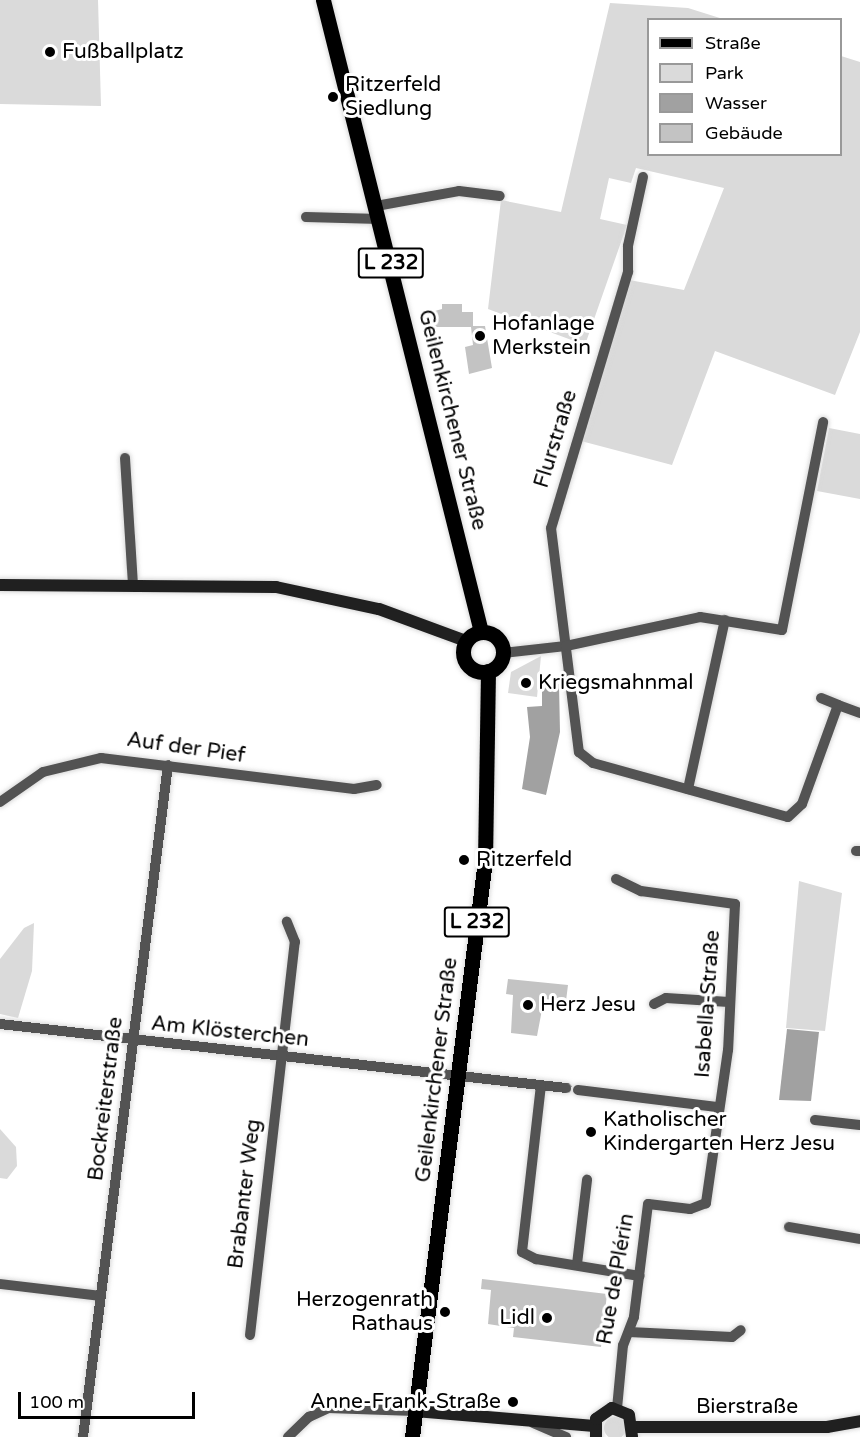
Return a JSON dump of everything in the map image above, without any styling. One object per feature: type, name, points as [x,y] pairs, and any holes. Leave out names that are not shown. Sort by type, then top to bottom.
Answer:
[{"type":"main road","name":"Geilenkirchener Straße","points":[[323,0],[481,632]]},
{"type":"main road","points":[[0,585],[133,584],[303,590],[379,609],[466,642]]},
{"type":"main road","points":[[481,632],[499,640],[503,653],[498,664],[488,671],[475,670],[465,661],[466,642],[481,632]]},
{"type":"main road","name":"Geilenkirchener Straße","points":[[412,1437],[487,835],[488,671]]},
{"type":"main road","points":[[415,1411],[524,1419],[595,1432],[600,1414],[617,1408],[630,1415],[633,1432]]},
{"type":"main road","name":"Bierstraße","points":[[633,1432],[827,1427],[860,1421]]},
{"type":"street","name":"Flurstraße","points":[[643,177],[628,246],[628,272],[552,520],[577,744],[583,758],[688,789]]},
{"type":"street","points":[[306,218],[378,213],[459,191],[500,196]]},
{"type":"street","points":[[503,653],[566,646],[685,619],[725,620],[782,630],[823,422]]},
{"type":"street","points":[[125,458],[133,584]]},
{"type":"street","points":[[725,620],[688,789],[793,815],[838,705]]},
{"type":"street","points":[[821,698],[860,713]]},
{"type":"street","name":"Auf der Pief","points":[[2,794],[43,772],[83,760],[115,757],[354,789],[377,785]]},
{"type":"street","name":"Bockreiterstraße","points":[[83,1437],[168,765]]},
{"type":"street","name":"Isabella-Straße","points":[[616,879],[641,891],[735,904],[728,1050],[717,1107]]},
{"type":"street","name":"Brabanter Weg","points":[[250,1335],[295,942],[286,921]]},
{"type":"street","points":[[654,1004],[666,998],[729,1002]]},
{"type":"street","name":"Am Klösterchen","points":[[0,1024],[282,1058],[457,1075],[717,1107]]},
{"type":"street","points":[[541,1085],[520,1246],[525,1257],[640,1276]]},
{"type":"street","name":"Rue de Plérin","points":[[617,1408],[623,1346],[640,1276],[648,1204],[697,1208],[706,1203],[717,1107]]},
{"type":"street","points":[[815,1120],[860,1125]]},
{"type":"street","points":[[577,1264],[587,1180]]},
{"type":"street","points":[[789,1227],[860,1239]]},
{"type":"street","points":[[0,1284],[100,1296]]},
{"type":"street","points":[[628,1332],[732,1337],[741,1330]]},
{"type":"street","points":[[288,1437],[309,1417],[328,1408],[415,1411]]},
{"type":"street","points":[[524,1419],[566,1437]]},
{"type":"green space","name":"Fußballplatz","points":[[0,0],[98,0],[101,106],[0,104]]},
{"type":"green space","points":[[610,3],[688,8],[720,18],[647,18],[647,156],[842,156],[842,56],[860,62],[860,332],[835,395],[715,351],[672,465],[581,441],[629,280],[684,290],[724,188],[636,168],[631,183],[609,178],[600,219],[627,225],[585,345],[488,309],[501,200],[561,212]]},
{"type":"green space","points":[[829,428],[860,434],[860,499],[817,491]]},
{"type":"green space","points":[[541,656],[537,697],[508,693],[511,672]]},
{"type":"green space","points":[[799,881],[842,893],[825,1031],[786,1028]]},
{"type":"green space","points":[[34,923],[32,971],[18,1018],[0,1014],[0,959],[24,928]]},
{"type":"green space","points":[[0,1129],[16,1147],[17,1166],[7,1179],[0,1178]]},
{"type":"green space","points":[[615,1417],[623,1420],[625,1424],[623,1436],[611,1438],[607,1436],[604,1428],[607,1420]]},
{"type":"water","points":[[559,684],[560,732],[546,795],[522,789],[530,737],[527,707],[542,706],[542,685]]},
{"type":"water","points":[[787,1029],[819,1032],[811,1101],[779,1100]]},
{"type":"building","name":"Hofanlage Merkstein","points":[[442,304],[462,304],[462,312],[473,312],[473,326],[485,326],[492,368],[469,374],[465,347],[473,345],[471,327],[430,327],[431,312],[442,309]]},
{"type":"building","name":"Herz Jesu","points":[[508,979],[568,985],[566,1001],[544,999],[537,1036],[511,1033],[513,995],[506,994]]},
{"type":"building","name":"Lidl","points":[[482,1279],[607,1294],[601,1347],[513,1337],[514,1328],[488,1324],[491,1290],[481,1289]]},
{"type":"place","name":"Fußballplatz","points":[[50,52]]},
{"type":"place","name":"Ritzerfeld Siedlung","points":[[333,97]]},
{"type":"place","name":"Hofanlage Merkstein","points":[[480,336]]},
{"type":"place","name":"Kriegsmahnmal","points":[[526,683]]},
{"type":"place","name":"Ritzerfeld","points":[[464,860]]},
{"type":"place","name":"Herz Jesu","points":[[528,1005]]},
{"type":"place","name":"Katholischer Kindergarten Herz Jesu","points":[[591,1132]]},
{"type":"place","name":"Herzogenrath Rathaus","points":[[445,1312]]},
{"type":"place","name":"Lidl","points":[[547,1318]]},
{"type":"place","name":"Anne-Frank-Straße","points":[[513,1402]]}]
